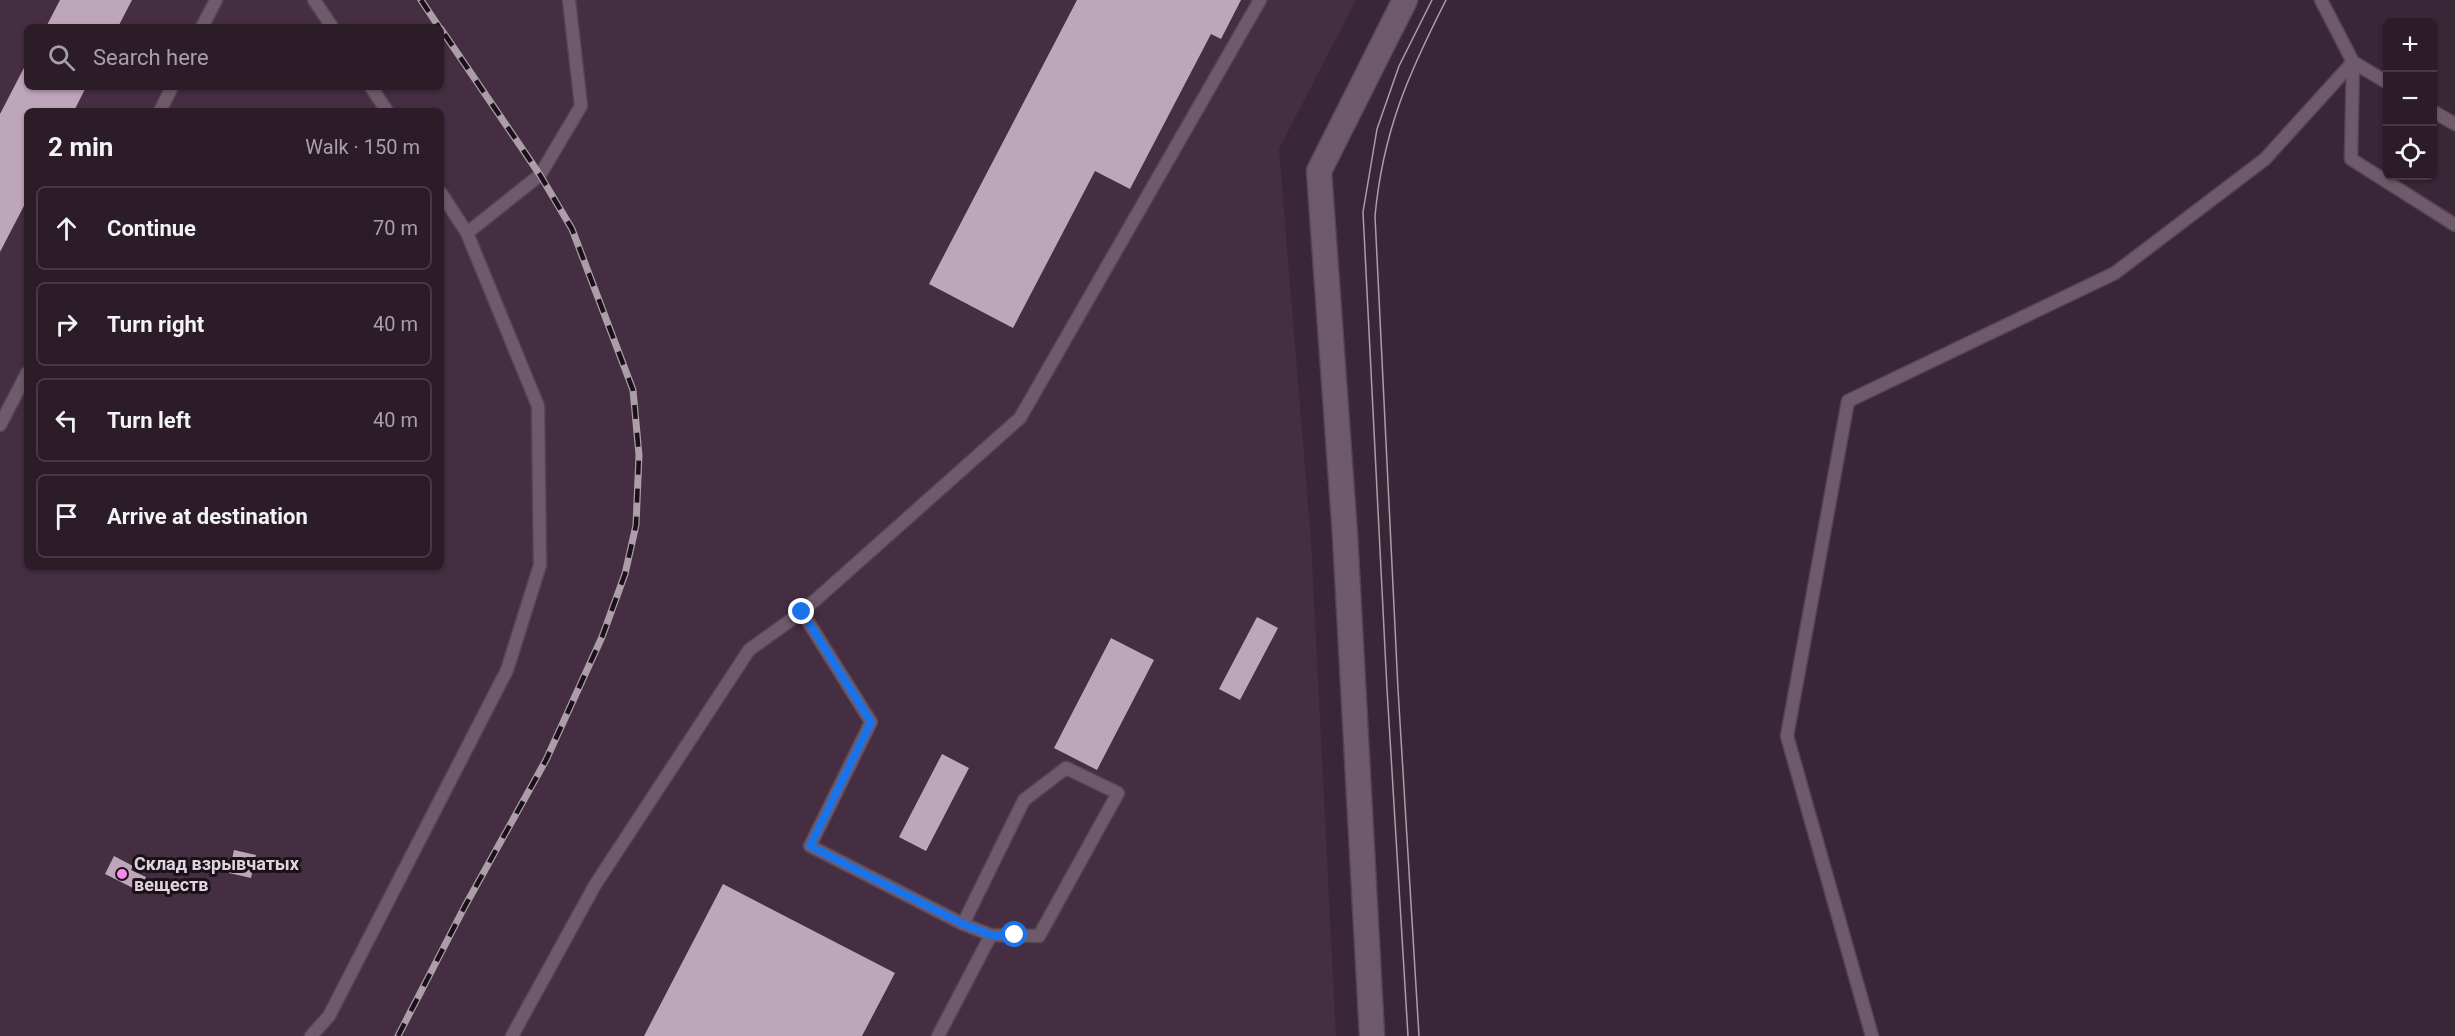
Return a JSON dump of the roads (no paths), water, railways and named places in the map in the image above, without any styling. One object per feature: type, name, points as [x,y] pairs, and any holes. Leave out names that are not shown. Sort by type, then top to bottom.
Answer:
[{"type":"street","points":[[1372,1036],[1346,547],[1318,171],[1405,0]]},
{"type":"lane","points":[[204,24],[216,0]]},
{"type":"lane","points":[[314,0],[330,24]]},
{"type":"lane","points":[[467,233],[540,175],[581,106],[569,0]]},
{"type":"lane","points":[[512,1036],[595,885],[749,650],[802,612],[1020,418],[1260,0]]},
{"type":"lane","points":[[2321,0],[2353,62],[2351,159],[2455,225]]},
{"type":"lane","points":[[2353,62],[2383,80]]},
{"type":"lane","points":[[1872,1036],[1787,736],[1848,401],[2115,273],[2265,159],[2353,62]]},
{"type":"lane","points":[[162,108],[170,90]]},
{"type":"lane","points":[[373,90],[385,108]]},
{"type":"lane","points":[[2437,113],[2455,124]]},
{"type":"lane","points":[[311,1036],[329,1016],[507,670],[540,566],[538,406],[467,233],[444,198]]},
{"type":"lane","points":[[0,424],[24,379]]},
{"type":"lane","points":[[802,612],[871,722],[810,846],[963,924],[991,935],[1039,936],[1118,793],[1066,768],[1024,800],[963,924]]},
{"type":"lane","points":[[938,1036],[991,935]]},
{"type":"tram line","points":[[1408,1036],[1387,689],[1363,212],[1377,129],[1399,66],[1432,0]]},
{"type":"tram line","points":[[1419,1036],[1398,689],[1375,216],[1384,157],[1399,104],[1420,53],[1446,0]]},
{"type":"railway","points":[[421,0],[437,24]]},
{"type":"railway","points":[[398,1036],[465,906],[546,760],[602,637],[625,574],[636,525],[639,455],[633,390],[572,229],[540,175],[444,33]]},
{"type":"place","name":"Склад взрывчатых веществ","points":[[122,874]]}]
